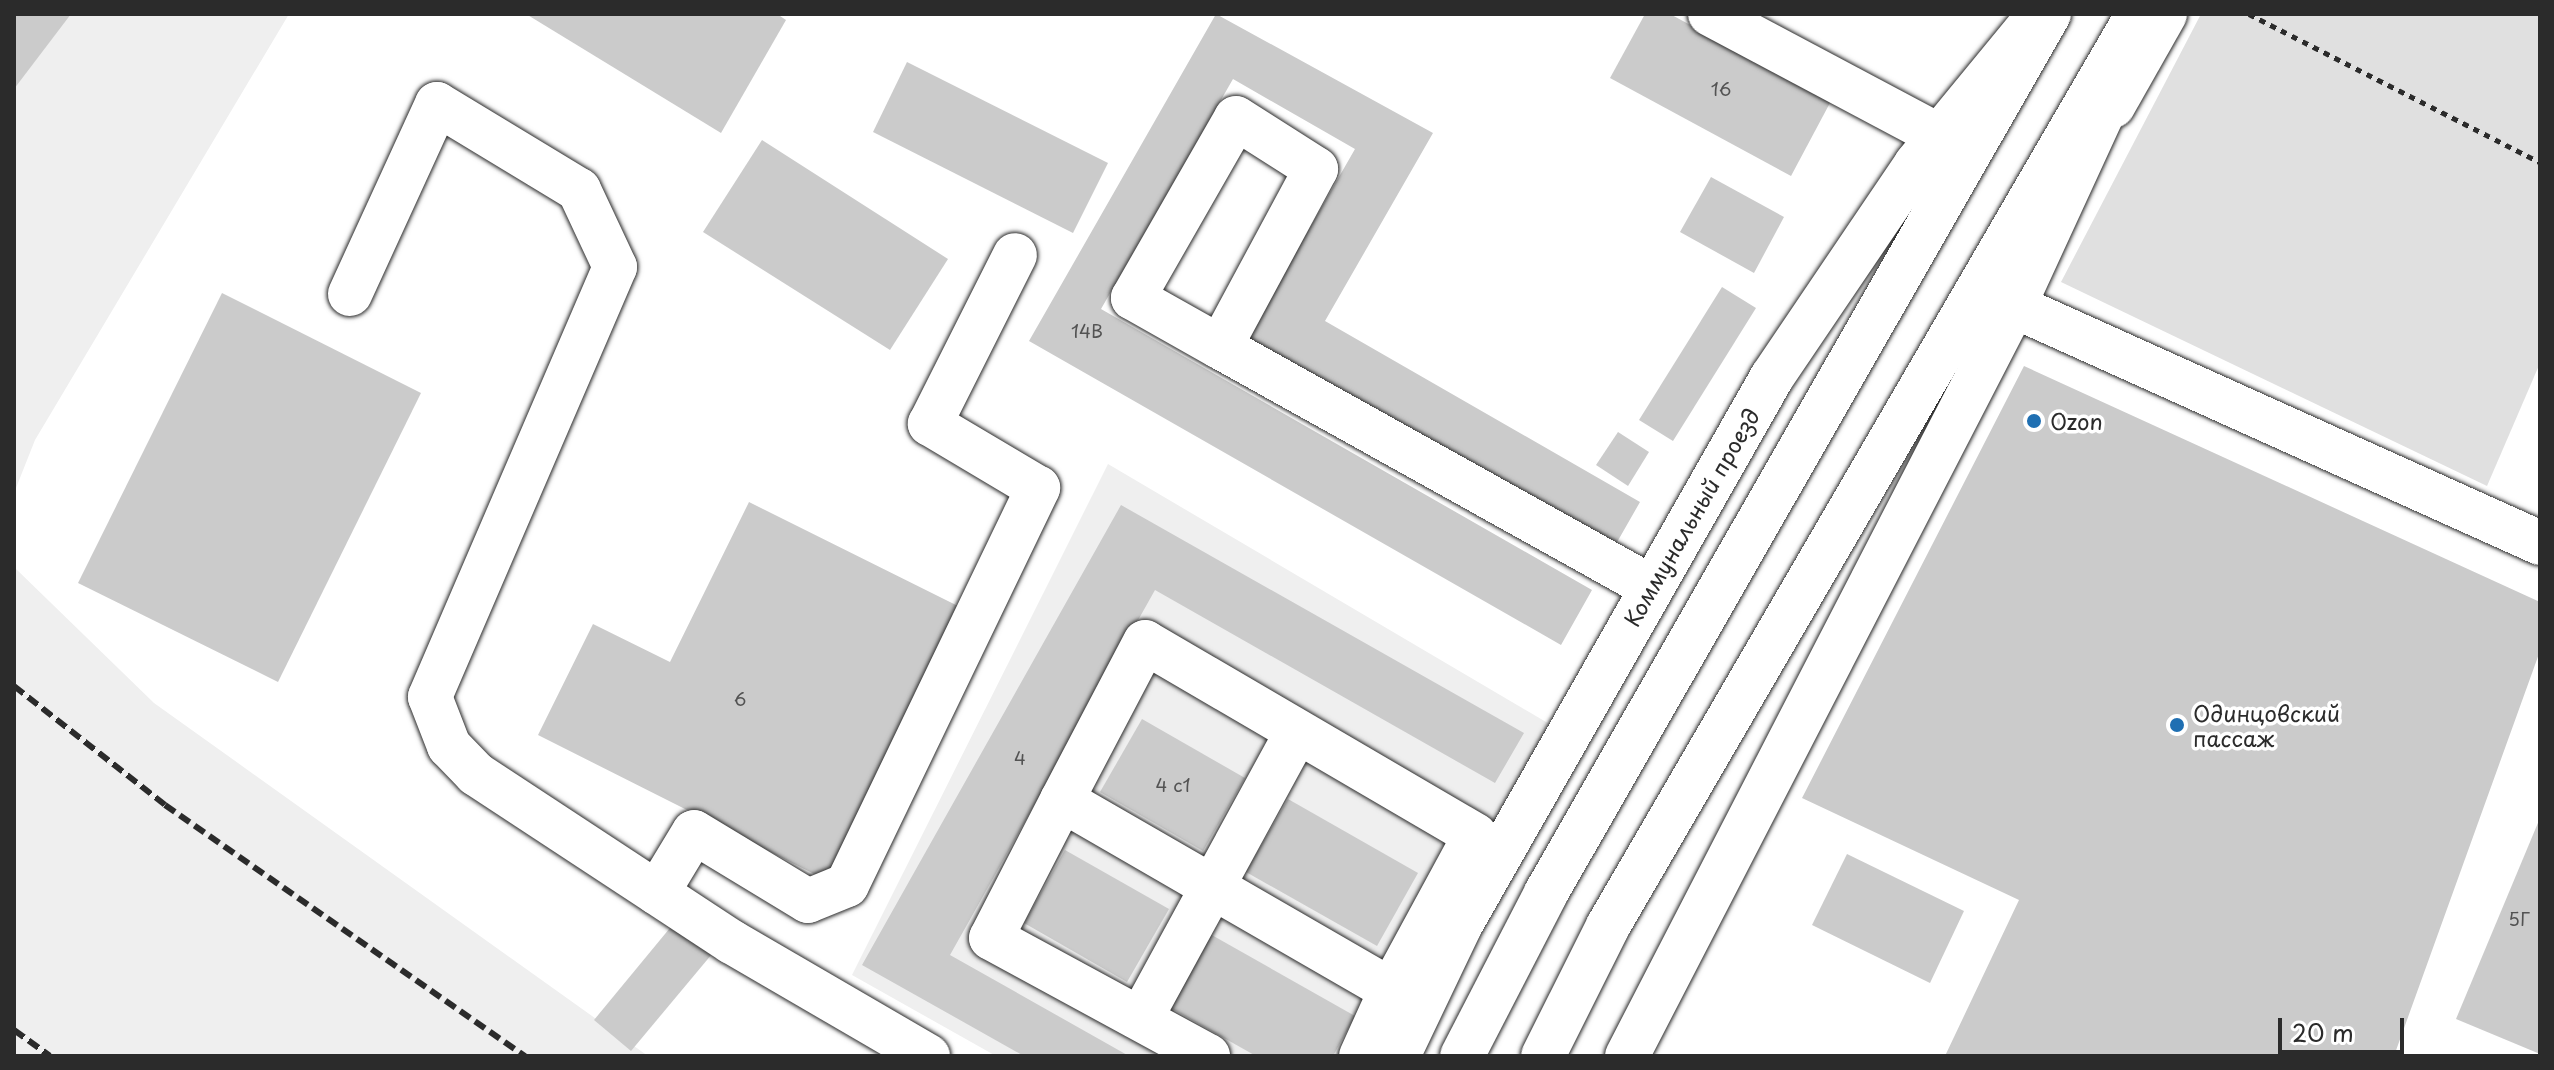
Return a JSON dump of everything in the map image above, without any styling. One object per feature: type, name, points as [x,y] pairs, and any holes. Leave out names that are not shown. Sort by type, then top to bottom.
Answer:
[{"type":"street","points":[[1710,14],[1939,136]]},
{"type":"street","name":"Коммунальный проезд","points":[[1398,1056],[1406,999],[1489,843],[1651,587],[1772,377],[1939,136],[2039,14]]},
{"type":"street","points":[[1462,1056],[1669,679],[2049,14]]},
{"type":"street","points":[[1627,1056],[2014,306],[2083,160],[2142,17]]},
{"type":"street","points":[[1543,1056],[1608,926],[1732,710],[2142,17]]},
{"type":"street","points":[[350,294],[437,104],[579,190],[615,267],[430,697],[449,746],[476,774],[657,893],[928,1056]]},
{"type":"street","points":[[1220,347],[1316,169],[1236,118],[1133,298],[1220,347],[1651,587]]},
{"type":"street","points":[[657,893],[694,832],[808,901],[847,885],[1038,488],[930,424],[1015,255]]},
{"type":"street","points":[[2014,306],[2540,543]]},
{"type":"street","points":[[1208,1056],[991,938],[1145,642],[1489,843]]},
{"type":"street","points":[[1141,1018],[1216,889],[1297,732]]},
{"type":"street","points":[[1062,800],[1406,999],[1361,1056]]},
{"type":"path","points":[[2249,14],[2540,162]]},
{"type":"shaded area","points":[[14,14],[289,14],[35,440],[14,493]]},
{"type":"shaded area","points":[[2201,14],[2540,14],[2540,363],[2487,486],[2061,282]]},
{"type":"shaded area","points":[[1108,464],[1558,729],[1384,1056],[996,1056],[852,975]]},
{"type":"shaded area","points":[[14,567],[154,703],[648,1056],[14,1056]]},
{"type":"building","points":[[14,14],[71,14],[14,89]]},
{"type":"building","points":[[526,14],[777,14],[786,20],[721,133]]},
{"type":"building","points":[[1216,14],[1433,133],[1325,321],[1640,502],[1612,551],[1245,341],[1355,149],[1233,79],[1101,309],[1592,590],[1561,645],[1029,341]]},
{"type":"building","points":[[1645,14],[1670,14],[1831,101],[1791,176],[1610,78]]},
{"type":"building","points":[[907,62],[1108,163],[1073,233],[873,132]]},
{"type":"building","points":[[762,140],[948,259],[890,350],[703,232]]},
{"type":"building","points":[[1711,177],[1784,217],[1754,273],[1680,232]]},
{"type":"building","points":[[1722,287],[1756,308],[1673,441],[1639,420]]},
{"type":"building","points":[[222,293],[421,393],[278,682],[78,583]]},
{"type":"building","name":"Одинцовский пассаж","points":[[2024,366],[2540,602],[2540,651],[2394,1056],[1945,1056],[2019,900],[1802,798]]},
{"type":"building","points":[[1618,432],[1649,452],[1628,486],[1596,465]]},
{"type":"building","points":[[749,502],[968,611],[832,883],[538,735],[593,624],[670,662]]},
{"type":"building","points":[[1121,505],[1524,733],[1495,783],[1155,590],[950,955],[1129,1056],[1024,1056],[862,965]]},
{"type":"building","points":[[1142,719],[1245,778],[1203,851],[1100,792]]},
{"type":"building","points":[[1288,799],[1418,873],[1377,946],[1246,872]]},
{"type":"building","points":[[2540,818],[2540,1054],[2456,1019]]},
{"type":"building","points":[[1065,850],[1169,909],[1127,982],[1024,923]]},
{"type":"building","points":[[1847,854],[1964,911],[1930,983],[1812,925]]},
{"type":"building","points":[[679,917],[717,948],[631,1051],[594,1020]]},
{"type":"building","points":[[1210,934],[1355,1016],[1333,1056],[1256,1056],[1169,1007]]},
{"type":"railway","points":[[14,686],[165,805],[525,1056]]},
{"type":"railway","points":[[14,1030],[50,1056]]},
{"type":"place","name":"Ozon","points":[[2034,421]]},
{"type":"place","name":"Одинцовский пассаж","points":[[2177,725]]}]
